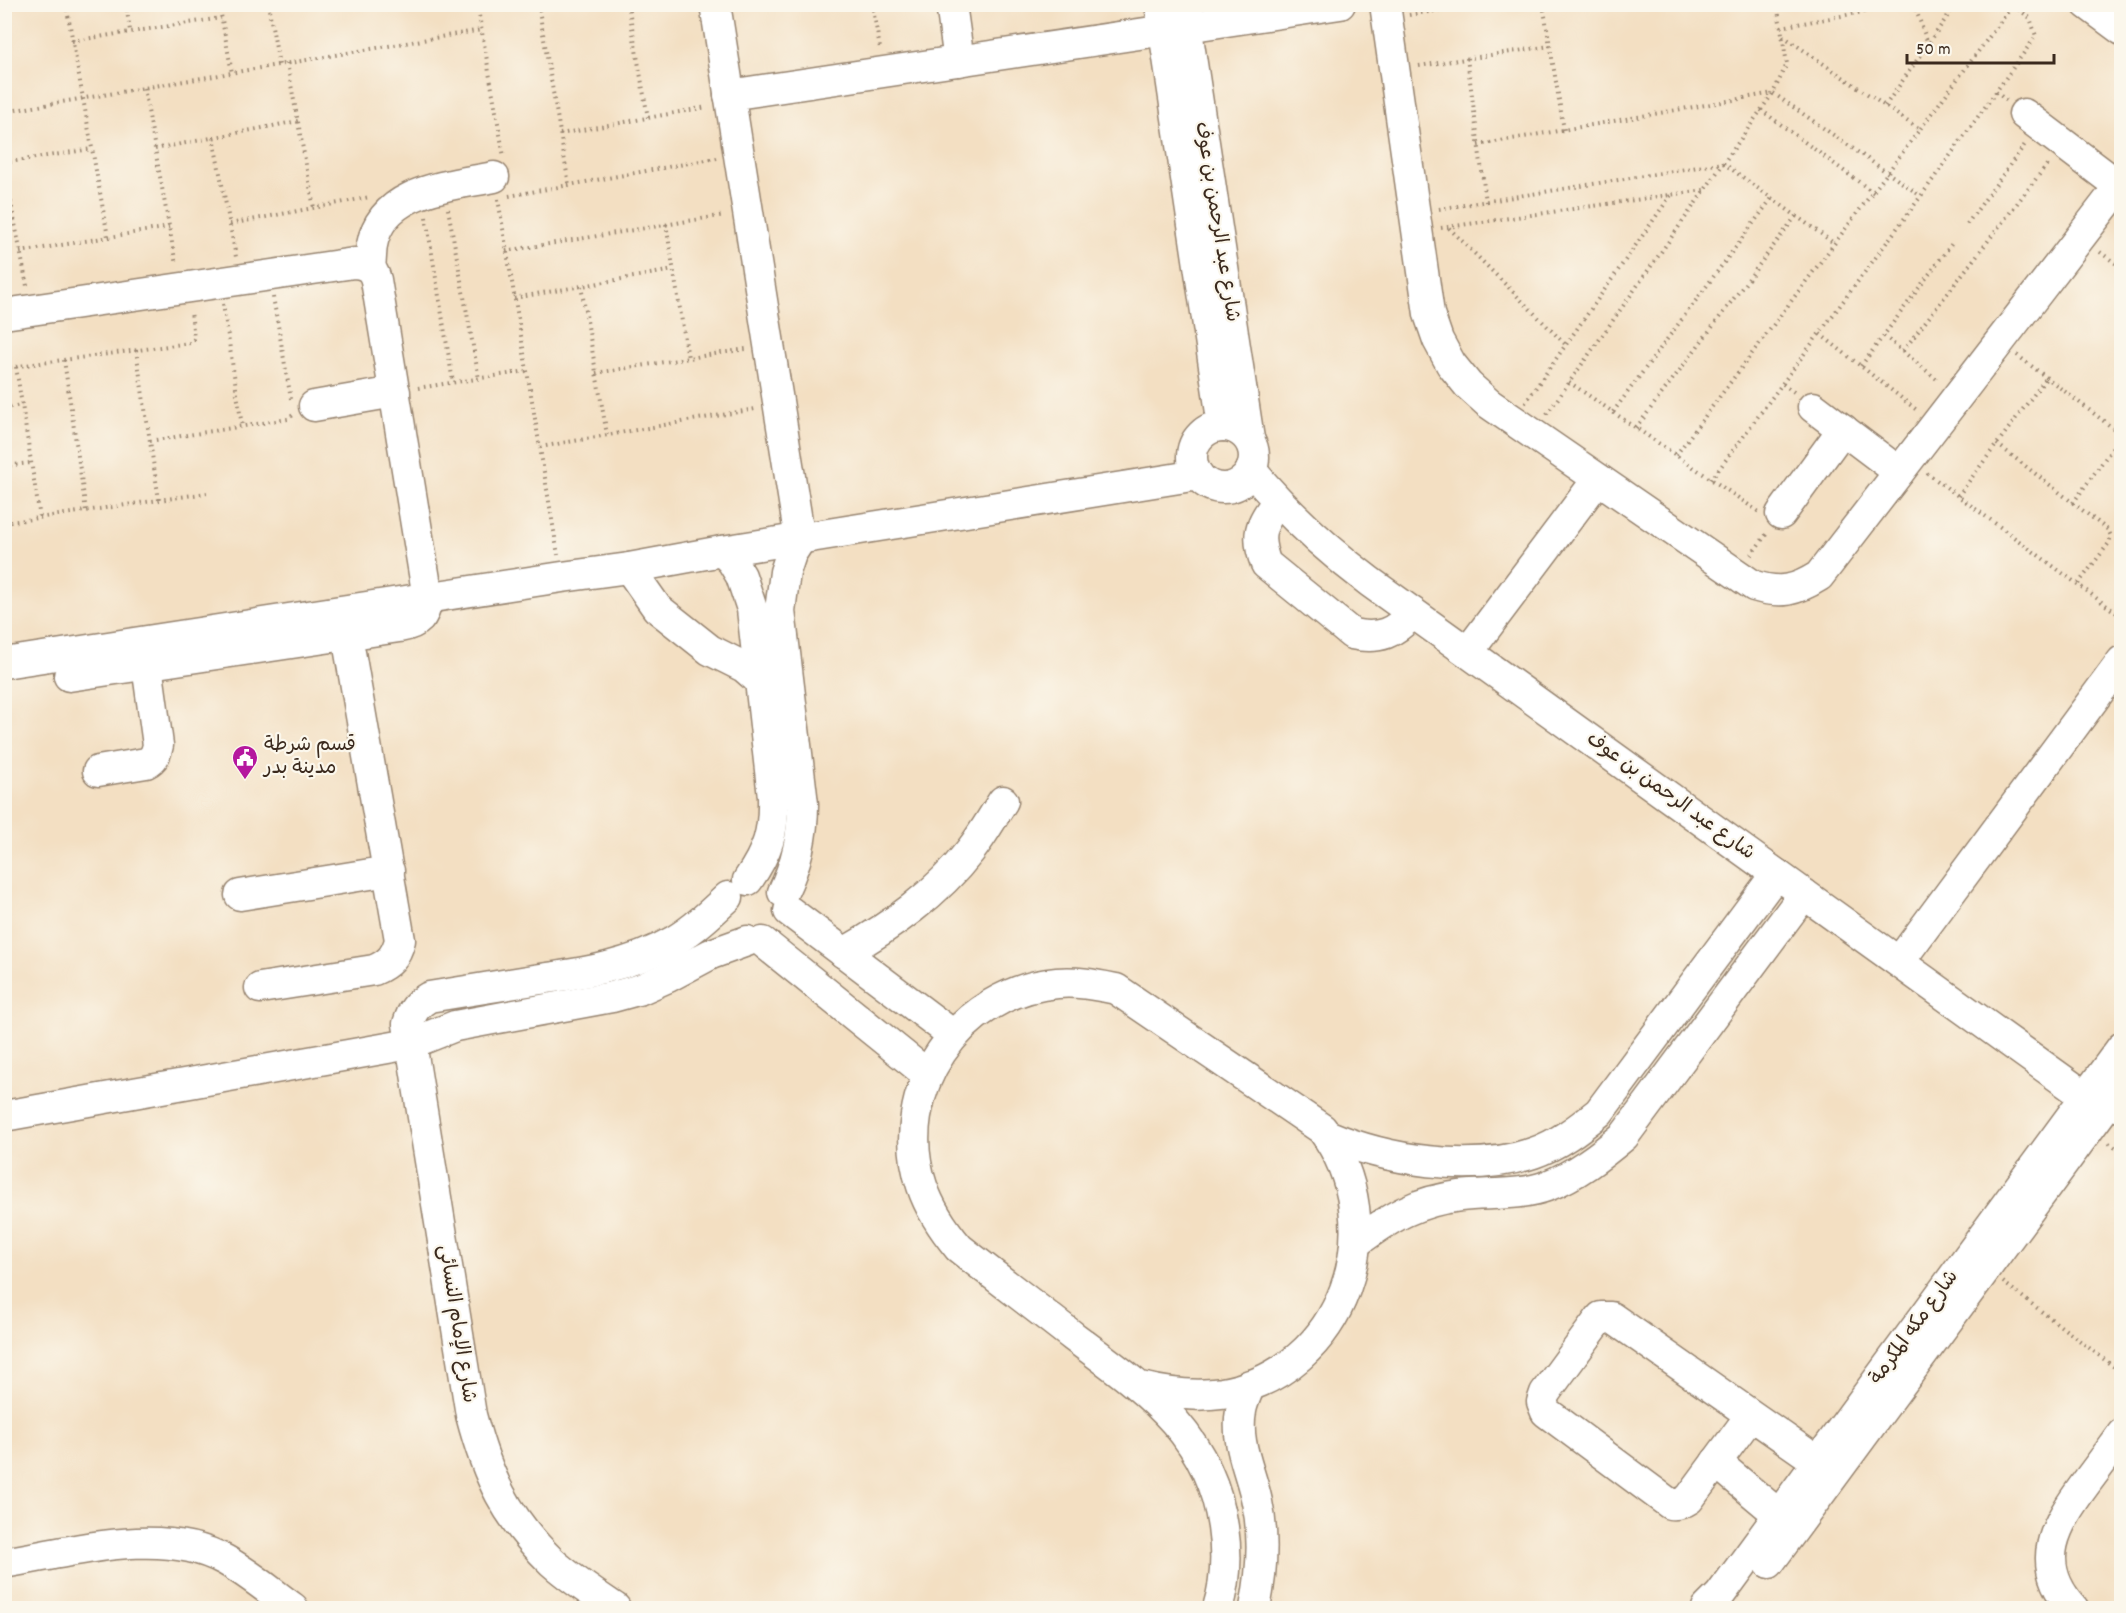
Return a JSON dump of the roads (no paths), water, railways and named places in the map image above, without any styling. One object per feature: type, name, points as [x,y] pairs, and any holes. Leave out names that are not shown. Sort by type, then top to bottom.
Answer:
[{"type":"street","points":[[4,1116],[410,1044],[455,1026],[592,1001],[640,989],[711,954],[781,931],[786,925],[786,901],[800,850],[803,804],[780,611],[785,572],[791,554],[800,540],[715,4]]},
{"type":"street","points":[[951,4],[959,61]]},
{"type":"street","points":[[730,99],[959,61],[1174,17],[1340,4]]},
{"type":"street","points":[[2087,4],[2121,30]]},
{"type":"street","points":[[1386,11],[1429,315],[1438,340],[1451,364],[1468,385],[1522,427],[1754,586],[1771,591],[1788,591],[1805,585],[1819,576],[2120,184],[2042,127]]},
{"type":"street","name":"شارع عبد الرحمن بن عوف","points":[[1174,17],[1236,433]]},
{"type":"street","points":[[69,676],[409,625],[424,614],[428,597],[376,280],[370,268],[372,243],[382,220],[422,194],[503,184]]},
{"type":"street","points":[[18,312],[354,263],[370,268]]},
{"type":"street","points":[[314,406],[395,392]]},
{"type":"street","points":[[1813,407],[1843,429],[1904,466]]},
{"type":"street","points":[[1209,429],[1236,433],[1254,455],[1251,470],[1242,482],[1229,488],[1208,484],[1198,475],[1192,461],[1193,446],[1197,439],[1209,429]]},
{"type":"street","points":[[1777,519],[1843,429]]},
{"type":"street","name":"شارع عبد الرحمن بن عوف","points":[[1251,470],[1277,502],[1337,557],[2094,1103]]},
{"type":"street","points":[[4,663],[629,568],[1198,475]]},
{"type":"street","points":[[1467,652],[1598,479]]},
{"type":"street","points":[[1277,502],[1263,521],[1260,535],[1261,550],[1266,564],[1352,634],[1366,637],[1379,636],[1392,631],[1413,613]]},
{"type":"street","points":[[722,551],[732,561],[748,593],[752,609],[774,819],[770,841],[761,861],[738,889],[725,912],[726,920],[734,933],[755,941],[928,1075]]},
{"type":"street","points":[[629,568],[657,608],[710,650],[744,667],[760,681]]},
{"type":"street","points":[[260,988],[374,970],[384,966],[398,950],[400,940],[389,871],[347,635]]},
{"type":"street","points":[[1899,962],[2121,661]]},
{"type":"street","points":[[98,771],[146,763],[153,759],[158,745],[147,665]]},
{"type":"street","points":[[844,953],[899,918],[948,876],[970,852],[1004,801]]},
{"type":"street","points":[[240,895],[389,871]]},
{"type":"street","points":[[1327,1135],[1354,1147],[1406,1158],[1458,1162],[1506,1160],[1534,1153],[1569,1136],[1599,1112],[1776,874]]},
{"type":"street","points":[[738,889],[764,879],[777,886],[786,901],[844,953],[953,1035]]},
{"type":"street","name":"شارع الإمام النسائى","points":[[615,1608],[554,1563],[524,1532],[500,1496],[482,1457],[471,1415],[408,1024],[419,1003],[429,997],[611,967],[643,956],[703,921],[738,889]]},
{"type":"street","points":[[1357,1242],[1388,1219],[1423,1203],[1461,1196],[1496,1196],[1545,1186],[1587,1166],[1624,1136],[1804,894]]},
{"type":"street","points":[[1141,1387],[1168,1394],[1196,1396],[1224,1393],[1250,1385],[1278,1371],[1304,1353],[1324,1329],[1341,1303],[1352,1273],[1357,1242],[1356,1214],[1351,1186],[1341,1159],[1322,1129],[1116,989],[1087,983],[1057,983],[1028,988],[1000,999],[984,1010],[953,1035],[939,1054],[928,1075],[917,1111],[915,1148],[921,1185],[936,1219],[958,1248],[1141,1387],[1181,1428],[1199,1453],[1212,1481],[1221,1511],[1225,1542],[1224,1573],[1218,1608]]},
{"type":"street","name":"شارع مكه المكرمة","points":[[1726,1606],[1985,1269],[2094,1103],[2121,1047]]},
{"type":"street","name":"شارع مكه المكرمة","points":[[1726,1606],[1778,1514],[1817,1461],[2094,1103],[2121,1084]]},
{"type":"street","points":[[1751,1415],[1689,1499],[1678,1504],[1670,1504],[1546,1412],[1543,1407],[1543,1397],[1598,1321],[1606,1316],[1611,1317],[1817,1461]]},
{"type":"street","points":[[1250,1385],[1241,1410],[1239,1438],[1257,1502],[1262,1538],[1261,1575],[1255,1608]]},
{"type":"street","points":[[2073,1608],[2064,1598],[2054,1578],[2051,1555],[2054,1533],[2064,1512],[2121,1434]]},
{"type":"street","points":[[1716,1462],[1778,1514]]},
{"type":"street","points":[[4,1563],[129,1542],[162,1542],[194,1547],[224,1559],[293,1608]]},
{"type":"place","name":"قسم شرطة مدينة بدر","points":[[245,781]]}]
